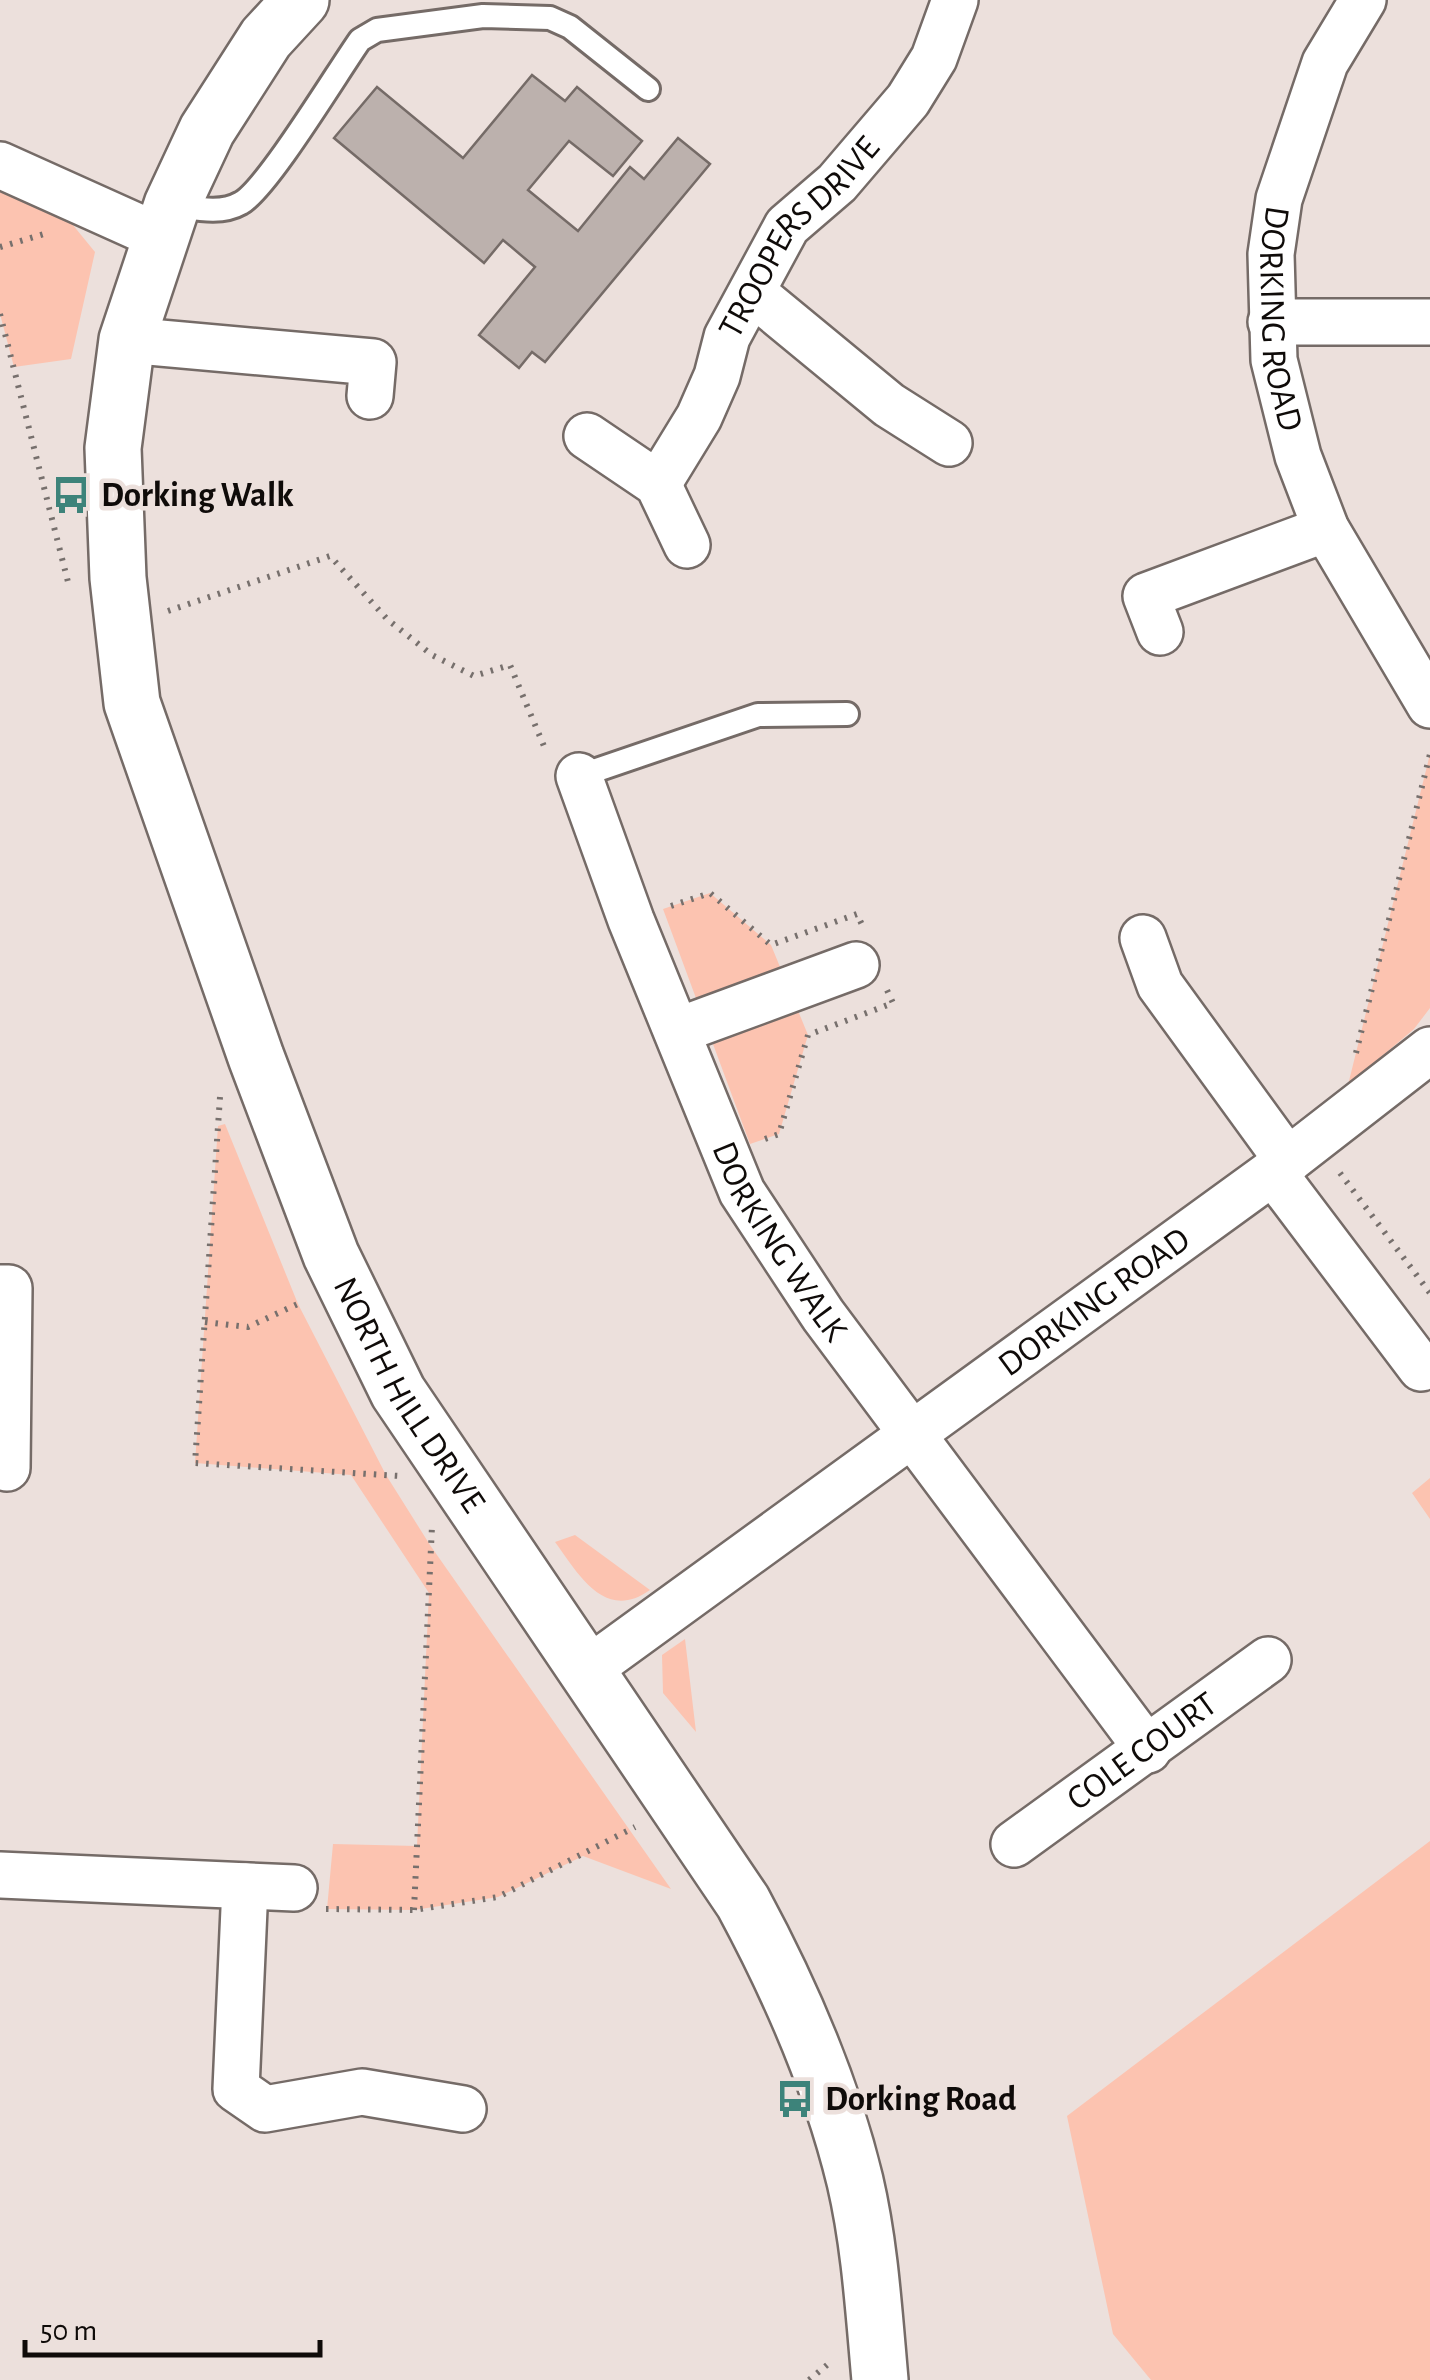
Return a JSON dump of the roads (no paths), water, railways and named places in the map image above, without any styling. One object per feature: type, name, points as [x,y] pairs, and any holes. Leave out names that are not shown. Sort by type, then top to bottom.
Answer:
[{"type":"street","name":"NORTH HILL DRIVE","points":[[301,0],[266,38],[207,130],[166,221],[127,340],[113,448],[123,626],[132,703],[256,1057],[331,1256],[398,1392],[443,1474],[677,1803],[743,1902],[782,1974],[813,2046],[855,2182],[880,2380]]},
{"type":"street","name":"TROOPERS DRIVE","points":[[658,484],[699,417],[728,337],[787,226],[837,183],[908,100],[934,58],[955,0]]},
{"type":"street","name":"DORKING ROAD","points":[[1363,0],[1325,63],[1279,199],[1270,254],[1274,360],[1284,409],[1326,529],[1428,696]]},
{"type":"street","points":[[0,164],[166,221]]},
{"type":"street","points":[[752,292],[889,404],[949,443]]},
{"type":"street","points":[[1271,322],[1430,322]]},
{"type":"street","points":[[127,340],[373,362],[370,396]]},
{"type":"street","points":[[586,436],[658,484],[687,544]]},
{"type":"street","points":[[1160,632],[1146,596],[1326,529]]},
{"type":"street","name":"DORKING WALK","points":[[579,776],[631,920],[742,1192],[824,1315],[913,1434]]},
{"type":"street","points":[[1143,938],[1160,985],[1304,1149],[1421,1368]]},
{"type":"street","points":[[677,1032],[856,964]]},
{"type":"street","name":"DORKING ROAD","points":[[586,1671],[1304,1149],[1430,1050]]},
{"type":"street","points":[[0,1288],[9,1288],[7,1468]]},
{"type":"street","points":[[913,1434],[1148,1750]]},
{"type":"street","name":"COLE COURT","points":[[1014,1844],[1268,1660]]},
{"type":"street","points":[[0,1875],[244,1897],[294,1888]]},
{"type":"street","points":[[244,1897],[236,2089],[265,2109],[362,2092],[464,2108]]},
{"type":"lane","points":[[166,221],[242,203],[265,178],[360,40],[377,30],[483,16],[550,18],[570,27],[648,89]]},
{"type":"lane","points":[[579,776],[758,714],[847,714]]},
{"type":"place","name":"Dorking Walk","points":[[71,495]]},
{"type":"place","name":"Dorking Road","points":[[795,2099]]}]
